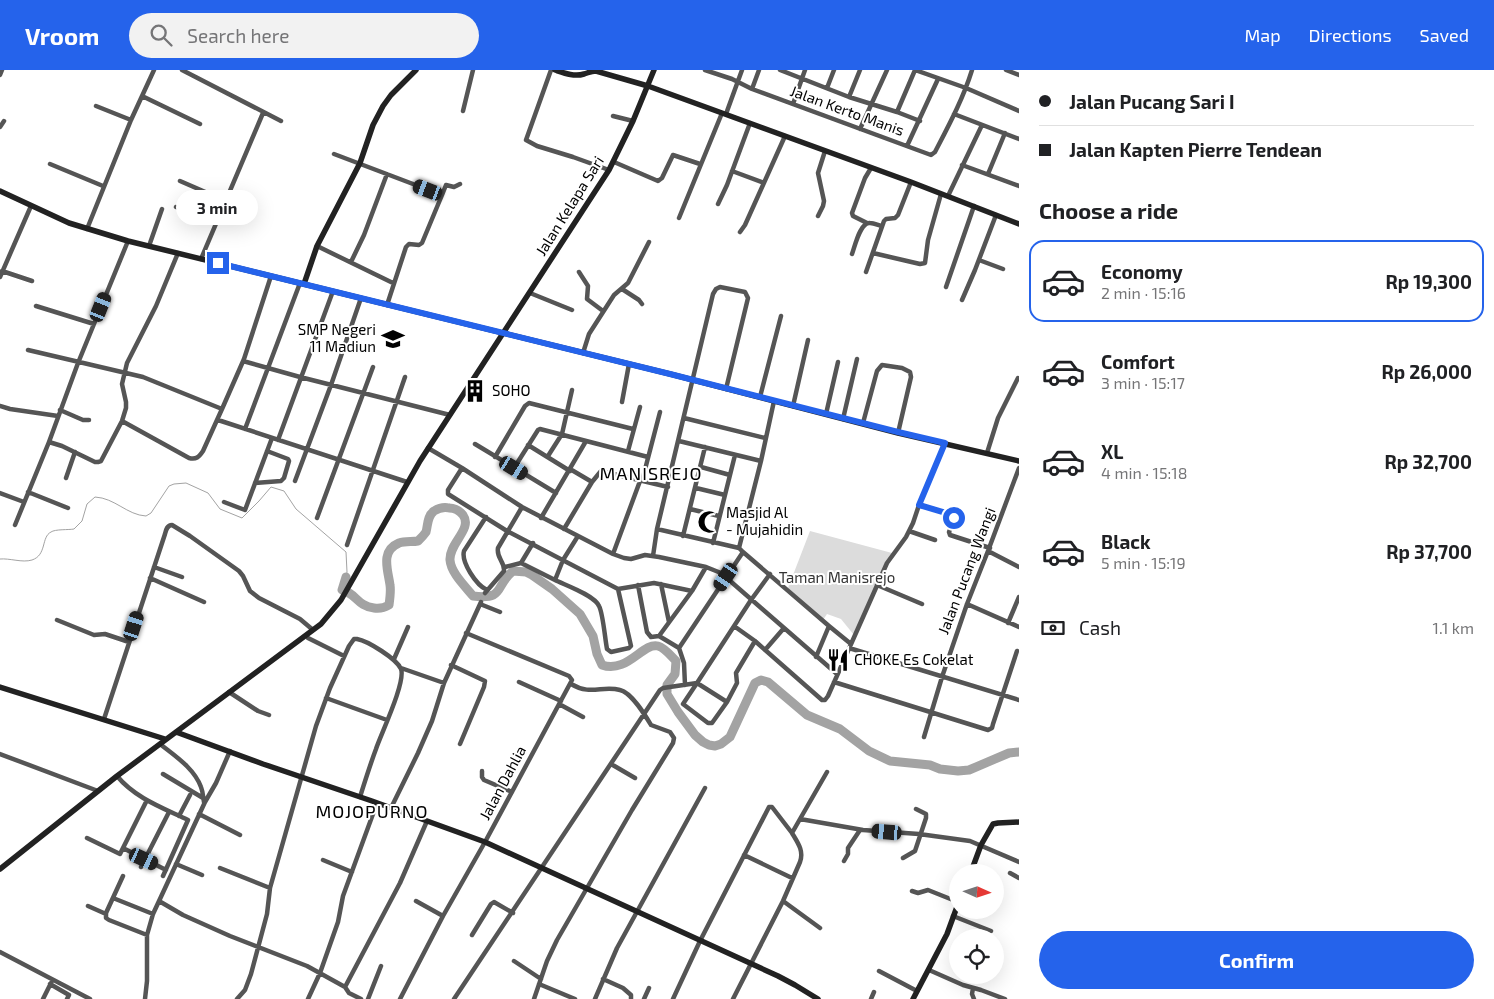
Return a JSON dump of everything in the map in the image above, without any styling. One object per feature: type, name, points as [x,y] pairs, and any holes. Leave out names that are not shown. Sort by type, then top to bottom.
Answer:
[{"type":"main road","points":[[302,283],[317,246],[360,163],[373,125],[383,106],[396,89],[416,70]]},
{"type":"main road","points":[[553,70],[566,74],[580,75],[591,71],[648,86],[911,182],[1019,224]]},
{"type":"main road","name":"Jalan Kelapa Sari","points":[[0,869],[117,776],[313,630],[330,614],[341,600],[428,448],[614,162],[654,70]]},
{"type":"main road","points":[[0,191],[87,229],[128,241],[1019,461]]},
{"type":"main road","points":[[0,687],[165,740]]},
{"type":"main road","points":[[176,732],[485,842],[795,985],[818,999]]},
{"type":"main road","points":[[974,864],[981,845],[994,823],[1019,822]]},
{"type":"main road","points":[[914,999],[947,934],[952,919]]},
{"type":"street","points":[[0,75],[2,70]]},
{"type":"street","points":[[87,229],[131,120],[154,70]]},
{"type":"street","points":[[182,70],[281,122]]},
{"type":"street","points":[[463,111],[473,70]]},
{"type":"street","points":[[553,70],[526,140],[537,146],[609,170]]},
{"type":"street","name":"Jalan Kerto Manis","points":[[705,70],[931,155],[936,152],[954,114]]},
{"type":"street","points":[[679,218],[700,164],[742,70]]},
{"type":"street","points":[[752,89],[759,70]]},
{"type":"street","points":[[780,70],[849,97],[920,121]]},
{"type":"street","points":[[793,104],[805,70]]},
{"type":"street","points":[[828,88],[834,70]]},
{"type":"street","points":[[849,97],[860,70]]},
{"type":"street","points":[[860,129],[887,70]]},
{"type":"street","points":[[897,112],[915,70],[966,88],[1019,110]]},
{"type":"street","points":[[972,70],[954,114],[1019,139]]},
{"type":"street","points":[[1006,70],[1019,75]]},
{"type":"street","points":[[907,146],[938,79]]},
{"type":"street","points":[[142,96],[200,124]]},
{"type":"street","points":[[96,106],[131,120]]},
{"type":"street","points":[[201,259],[263,113]]},
{"type":"street","points":[[613,116],[633,121]]},
{"type":"street","points":[[0,127],[4,121]]},
{"type":"street","points":[[718,204],[750,123]]},
{"type":"street","points":[[948,196],[982,125]]},
{"type":"street","points":[[988,174],[1005,134]]},
{"type":"street","points":[[740,232],[786,136]]},
{"type":"street","points":[[818,216],[824,201],[818,173],[825,151]]},
{"type":"street","points":[[334,154],[442,196]]},
{"type":"street","points":[[614,162],[658,180],[662,178],[673,155],[700,164]]},
{"type":"street","points":[[50,164],[104,186]]},
{"type":"street","points":[[962,165],[1019,186]]},
{"type":"street","points":[[871,168],[865,178],[852,213],[853,216],[867,223],[882,226]]},
{"type":"street","points":[[732,171],[764,183]]},
{"type":"street","points":[[351,262],[364,235],[387,174]]},
{"type":"street","points":[[180,181],[226,201]]},
{"type":"street","points":[[866,272],[885,219],[895,218],[898,214],[911,182]]},
{"type":"street","points":[[387,304],[406,247],[410,244],[419,245],[422,243],[446,185],[454,187],[460,184]]},
{"type":"street","points":[[873,252],[920,264],[925,263],[928,240],[941,194]]},
{"type":"street","points":[[0,277],[31,206]]},
{"type":"street","points":[[946,287],[974,206]]},
{"type":"street","points":[[176,207],[215,223]]},
{"type":"street","points":[[149,246],[162,209]]},
{"type":"street","points":[[962,300],[996,215]]},
{"type":"street","points":[[852,254],[858,236],[867,223]]},
{"type":"street","points":[[14,526],[128,241]]},
{"type":"street","points":[[582,353],[589,334],[614,295],[628,283],[649,242]]},
{"type":"street","points":[[317,246],[393,283]]},
{"type":"street","points":[[49,442],[99,462],[122,421],[126,408],[122,388],[124,373],[130,356],[156,306],[178,253]]},
{"type":"street","points":[[979,260],[1003,269]]},
{"type":"street","points":[[2,271],[32,280]]},
{"type":"street","points":[[579,272],[588,286],[586,299],[603,311]]},
{"type":"street","points":[[122,421],[189,458],[194,459],[198,457],[203,451],[218,420],[243,361],[271,276]]},
{"type":"street","points":[[245,429],[302,283]]},
{"type":"street","points":[[653,556],[657,529],[693,380],[716,289],[720,287],[743,292],[748,296],[726,389]]},
{"type":"street","points":[[622,289],[642,304]]},
{"type":"street","points":[[278,440],[333,291]]},
{"type":"street","points":[[530,293],[572,310]]},
{"type":"street","points":[[295,481],[361,298]]},
{"type":"street","points":[[36,306],[94,324]]},
{"type":"street","points":[[760,397],[781,316]]},
{"type":"street","points":[[793,406],[808,340]]},
{"type":"street","points":[[28,350],[161,384],[222,409]]},
{"type":"street","points":[[843,418],[857,359]]},
{"type":"street","points":[[243,361],[450,415]]},
{"type":"street","points":[[826,414],[838,362]]},
{"type":"street","points":[[622,402],[629,364]]},
{"type":"street","points":[[863,424],[879,366],[882,364],[902,368],[910,372],[911,377],[898,432]]},
{"type":"street","points":[[317,518],[373,367]]},
{"type":"street","points":[[346,545],[398,402],[405,377]]},
{"type":"street","points":[[987,453],[998,418],[1018,378]]},
{"type":"street","points":[[548,456],[562,434],[572,390]]},
{"type":"street","points":[[738,548],[761,461],[774,401]]},
{"type":"street","points":[[496,456],[525,406],[529,403],[634,429]]},
{"type":"street","points":[[0,406],[58,416]]},
{"type":"street","points":[[628,451],[640,407]]},
{"type":"street","points":[[60,410],[83,420],[89,420]]},
{"type":"street","points":[[614,554],[641,481],[660,412]]},
{"type":"street","points":[[684,418],[765,438]]},
{"type":"street","points":[[218,420],[408,482]]},
{"type":"street","points":[[514,468],[540,429],[648,457]]},
{"type":"street","points":[[224,502],[245,510],[272,438]]},
{"type":"street","points":[[679,440],[761,461]]},
{"type":"street","points":[[542,518],[586,441]]},
{"type":"street","points":[[734,626],[755,641],[822,700],[825,700],[887,563],[900,548],[909,531],[945,443]]},
{"type":"street","points":[[475,444],[556,492]]},
{"type":"street","points":[[528,445],[592,482]]},
{"type":"street","points":[[683,536],[705,447]]},
{"type":"street","points":[[428,448],[522,507],[614,554],[630,559],[646,555],[653,556],[714,570],[726,577],[837,674]]},
{"type":"street","points":[[255,483],[279,481],[284,478],[288,459],[267,451]]},
{"type":"street","points":[[66,478],[75,452]]},
{"type":"street","points":[[713,543],[735,455]]},
{"type":"street","points":[[701,467],[730,475]]},
{"type":"street","points":[[462,468],[447,493],[507,531],[618,589],[654,583],[692,591]]},
{"type":"street","name":"Jalan Pucang Wangi","points":[[924,737],[967,604],[1019,468]]},
{"type":"street","points":[[564,529],[592,482],[602,471],[668,487]]},
{"type":"street","points":[[696,488],[725,495]]},
{"type":"street","points":[[28,492],[68,508]]},
{"type":"street","points":[[0,493],[24,502]]},
{"type":"street","points":[[919,505],[953,515],[950,535],[989,549],[1019,567]]},
{"type":"street","points":[[486,517],[464,553],[463,558],[478,584],[486,592],[504,571],[498,551],[507,531],[522,507]]},
{"type":"street","points":[[690,509],[719,516]]},
{"type":"street","points":[[104,719],[167,527],[172,525],[190,536],[239,571],[250,591],[259,598],[300,619],[313,630]]},
{"type":"street","points":[[657,529],[738,548],[770,574],[850,646],[942,677],[1019,700]]},
{"type":"street","points":[[909,531],[935,540]]},
{"type":"street","points":[[555,580],[563,560],[578,536]]},
{"type":"street","points":[[521,563],[533,543]]},
{"type":"street","points":[[679,648],[743,552]]},
{"type":"street","points":[[504,567],[521,563],[588,596],[598,604],[607,649],[611,652],[623,650],[631,646],[618,589]]},
{"type":"street","points":[[154,567],[182,577]]},
{"type":"street","points":[[659,636],[692,591],[706,567]]},
{"type":"street","points":[[755,641],[736,671],[737,683],[727,702],[712,723],[708,723],[683,704],[770,574]]},
{"type":"street","points":[[150,578],[204,602]]},
{"type":"street","points":[[661,584],[668,622]]},
{"type":"street","points":[[638,585],[647,632],[651,637],[659,636],[679,648],[684,663],[685,685]]},
{"type":"street","points":[[877,586],[922,604]]},
{"type":"street","points":[[1008,623],[1019,597]]},
{"type":"street","points":[[390,808],[418,753],[432,721],[451,665],[481,603],[500,612]]},
{"type":"street","points":[[967,604],[1019,627]]},
{"type":"street","points":[[58,620],[94,635],[105,634],[129,642]]},
{"type":"street","points":[[816,657],[829,626]]},
{"type":"street","points":[[394,659],[408,627]]},
{"type":"street","points":[[765,650],[784,628]]},
{"type":"street","points":[[466,633],[568,676],[571,678],[571,684],[584,690],[616,689],[624,691],[645,714],[652,726],[670,732],[674,738],[673,743],[556,940],[534,999]]},
{"type":"street","points":[[308,638],[344,656]]},
{"type":"street","points":[[237,999],[248,984],[259,947],[267,914],[270,888],[316,726],[351,641],[357,639],[394,659],[401,668],[444,683]]},
{"type":"street","points":[[834,682],[988,730],[992,728],[1017,650]]},
{"type":"street","points":[[451,665],[485,681],[460,744]]},
{"type":"street","points":[[360,798],[401,679],[401,668]]},
{"type":"street","points":[[519,682],[560,703],[583,718]]},
{"type":"street","points":[[454,999],[661,689],[697,683],[727,702]]},
{"type":"street","name":"Jalan Dahlia","points":[[400,999],[443,916],[571,684]]},
{"type":"street","points":[[229,692],[258,711],[269,715]]},
{"type":"street","points":[[326,698],[387,720]]},
{"type":"street","points":[[160,744],[194,774],[201,786],[204,800]]},
{"type":"street","points":[[145,999],[147,935],[153,914],[204,800],[216,783],[230,751]]},
{"type":"street","points":[[0,754],[98,791]]},
{"type":"street","points":[[611,764],[635,778]]},
{"type":"street","points":[[482,771],[484,780],[512,792]]},
{"type":"street","points":[[792,833],[827,772]]},
{"type":"street","points":[[163,774],[204,800]]},
{"type":"street","points":[[117,776],[126,786],[147,800],[188,820],[163,876]]},
{"type":"street","points":[[595,999],[617,948],[704,788]]},
{"type":"street","points":[[179,816],[190,795]]},
{"type":"street","points":[[87,838],[120,854],[147,800]]},
{"type":"street","points":[[308,999],[320,973],[338,922],[343,896],[377,803]]},
{"type":"street","points":[[673,999],[744,855],[769,807],[772,807],[792,833],[802,854],[783,901],[733,999]]},
{"type":"street","points":[[903,858],[915,851],[921,834],[926,815],[916,809]]},
{"type":"street","points":[[141,867],[169,812]]},
{"type":"street","points":[[199,814],[240,835]]},
{"type":"street","points":[[800,819],[860,830],[921,834],[970,841],[1019,862]]},
{"type":"street","points":[[345,987],[400,883],[426,821]]},
{"type":"street","points":[[844,861],[848,854],[848,848],[860,830]]},
{"type":"street","points":[[123,848],[166,870]]},
{"type":"street","points":[[744,855],[792,878]]},
{"type":"street","points":[[0,860],[6,864]]},
{"type":"street","points":[[324,860],[352,872]]},
{"type":"street","points":[[176,864],[202,876]]},
{"type":"street","points":[[220,868],[270,888]]},
{"type":"street","points":[[1010,873],[1019,878]]},
{"type":"street","points":[[123,876],[106,914],[106,918],[147,935]]},
{"type":"street","points":[[912,891],[918,893],[928,890],[949,899]]},
{"type":"street","points":[[113,898],[153,914]]},
{"type":"street","points":[[159,901],[183,915],[320,973],[345,987],[349,993],[361,999]]},
{"type":"street","points":[[416,901],[443,916]]},
{"type":"street","points":[[783,901],[820,928]]},
{"type":"street","points":[[472,935],[490,904],[495,903],[512,913]]},
{"type":"street","points":[[88,906],[106,914]]},
{"type":"street","points":[[961,919],[988,929]]},
{"type":"street","points":[[0,952],[70,994],[67,999]]},
{"type":"street","points":[[514,962],[540,981],[575,999]]},
{"type":"street","points":[[368,999],[381,966]]},
{"type":"street","points":[[929,970],[1005,999]]},
{"type":"street","points":[[879,971],[917,992]]},
{"type":"street","points":[[603,979],[626,990],[631,995],[631,999]]},
{"type":"street","points":[[43,999],[52,982]]},
{"type":"street","points":[[52,982],[90,999]]},
{"type":"street","points":[[644,999],[649,988]]},
{"type":"street","points":[[973,988],[972,994],[974,999]]},
{"type":"street","points":[[870,999],[874,992]]},
{"type":"green space","name":"Taman Manisrejo","points":[[810,531],[892,553],[854,635],[841,619],[827,614],[823,620],[788,588]]},
{"type":"waterway","points":[[0,559],[24,561],[37,558],[48,534],[56,530],[74,529],[82,521],[87,504],[95,497],[109,500],[133,513],[146,516],[151,513],[169,486],[186,483],[208,493],[220,509],[242,518],[271,487],[284,491],[296,509],[346,552],[346,577]]},
{"type":"waterway","points":[[346,577],[342,590],[351,594],[364,605],[378,608],[384,608],[389,605],[390,587],[387,567],[389,551],[399,543],[418,541],[426,532],[429,518],[434,511],[453,508],[463,515],[465,526],[453,548],[450,560],[451,565],[459,579],[473,596],[491,596],[498,591],[513,571],[526,572],[552,589],[580,614],[593,636],[597,654],[602,665],[611,667],[627,662],[652,646],[663,648],[676,661],[675,674],[667,685],[667,694],[695,735],[709,745],[721,744],[730,737],[755,683],[761,680],[768,682],[807,715],[840,729],[869,751],[890,761],[930,765],[940,769],[958,771],[969,770],[1009,753],[1019,752]]},
{"type":"place","name":"SMP Negeri 11 Madiun","points":[[393,339]]},
{"type":"place","name":"SOHO","points":[[475,391]]},
{"type":"place","name":"Masjid Al - Mujahidin","points":[[709,522]]},
{"type":"place","name":"CHOKE Es Cokelat","points":[[838,660]]},
{"type":"district","name":"MANISREJO","points":[[651,474]]},
{"type":"district","name":"MOJOPURNO","points":[[372,812]]},
{"type":"route","points":[[218,263],[945,443],[919,505],[953,515],[954,518]]}]
